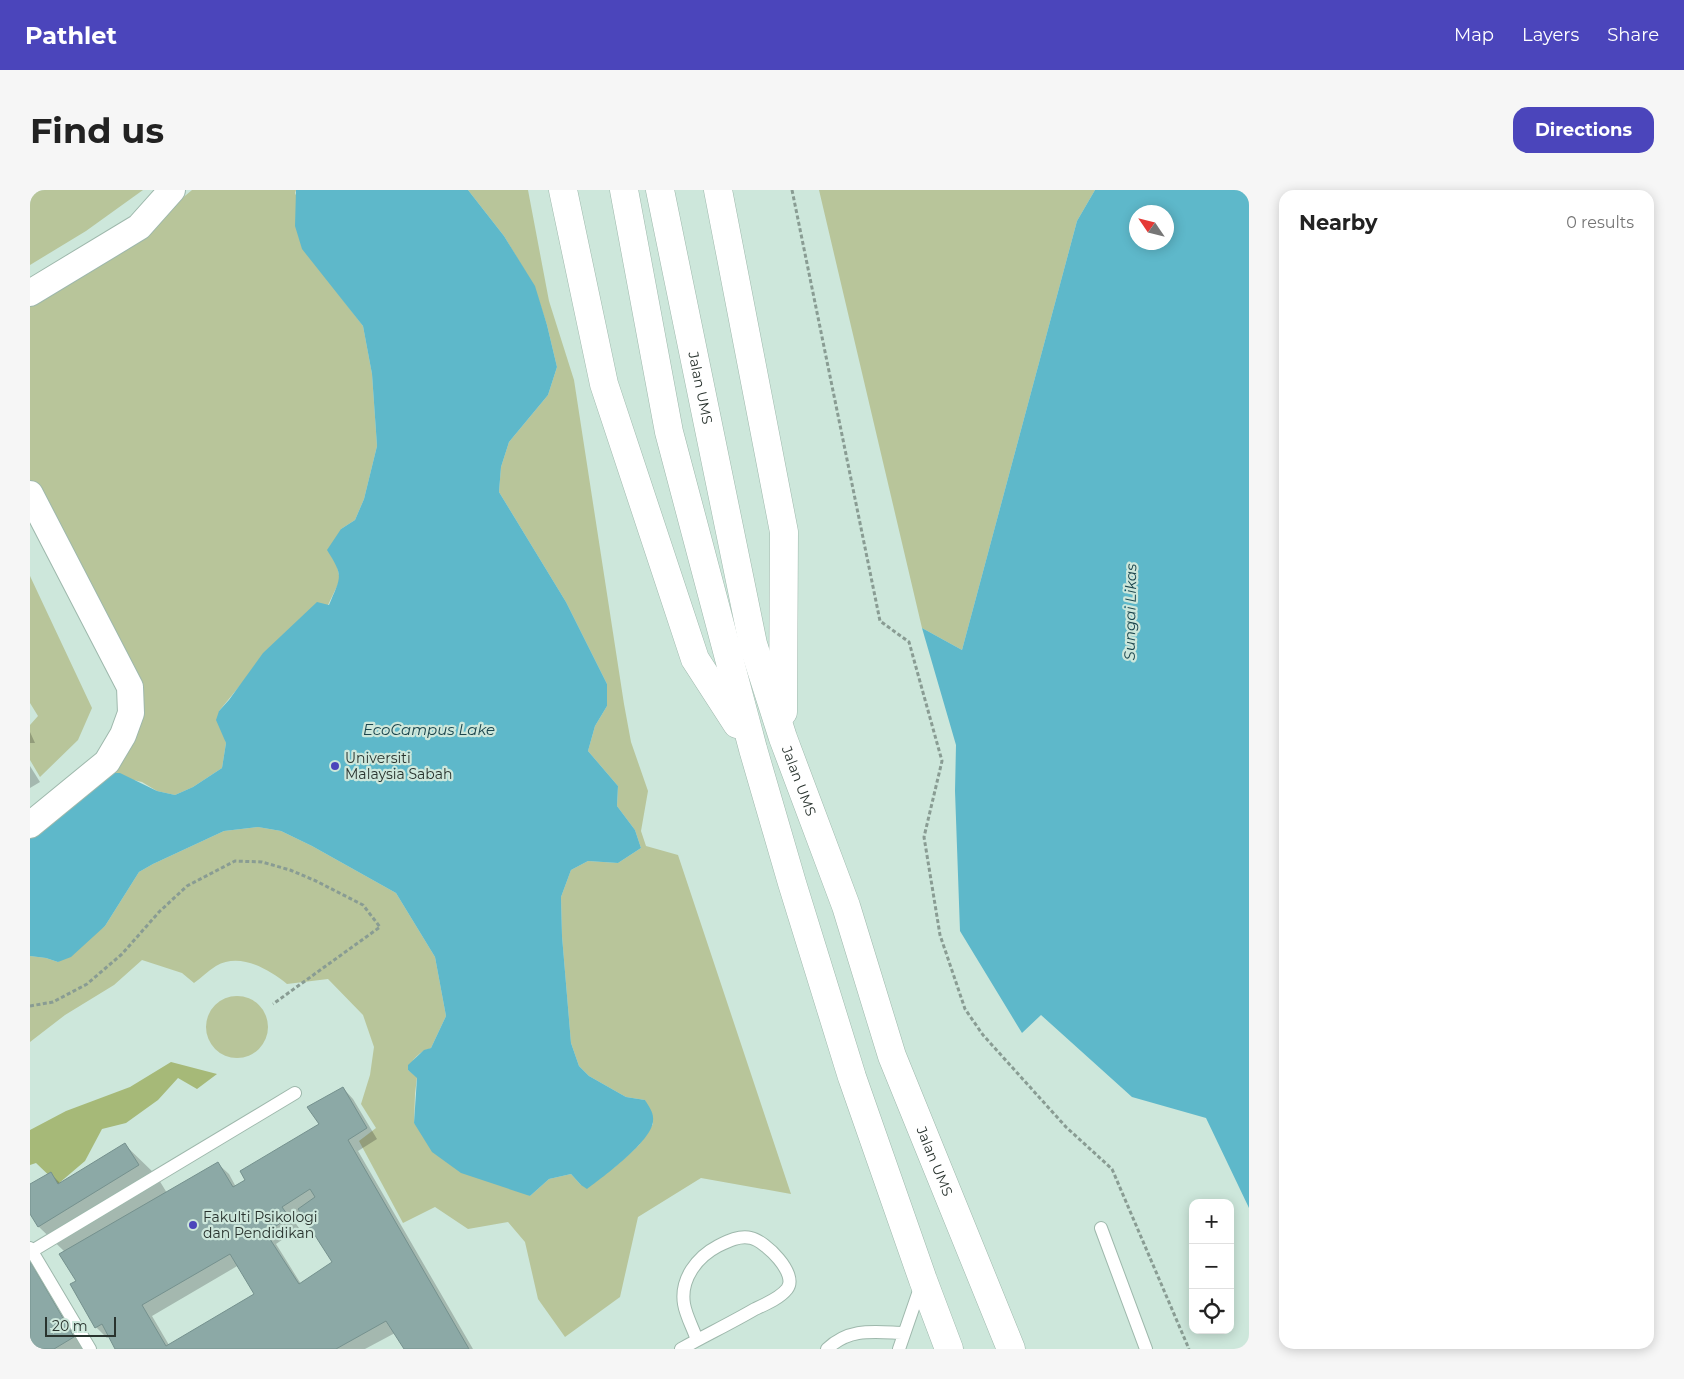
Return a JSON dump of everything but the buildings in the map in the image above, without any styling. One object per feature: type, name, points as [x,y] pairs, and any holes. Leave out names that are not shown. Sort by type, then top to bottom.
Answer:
[{"type":"highway","points":[[563,190],[604,384],[696,659],[753,749]]},
{"type":"highway","points":[[624,190],[669,432],[753,749],[792,884],[852,1077],[949,1349]]},
{"type":"highway","name":"Jalan UMS","points":[[660,190],[753,644],[783,738],[846,906],[892,1056],[1011,1349]]},
{"type":"highway","points":[[718,190],[784,532],[783,738]]},
{"type":"street","points":[[30,293],[139,227],[172,190]]},
{"type":"street","points":[[30,494],[130,687],[131,713],[123,735],[107,762],[30,825]]},
{"type":"lane","points":[[90,1349],[31,1249],[295,1093]]},
{"type":"lane","points":[[1101,1228],[1146,1349]]},
{"type":"lane","points":[[681,1349],[771,1301],[787,1290],[790,1280],[786,1269],[775,1255],[762,1244],[751,1238],[743,1237],[730,1240],[700,1259],[691,1270],[685,1282],[684,1304],[697,1340]]},
{"type":"lane","points":[[899,1349],[923,1280]]},
{"type":"lane","points":[[827,1349],[837,1339],[860,1331],[904,1333]]},
{"type":"path","points":[[792,190],[880,621],[909,642],[942,761],[924,836],[940,935],[965,1009],[983,1035],[1066,1127],[1112,1169],[1189,1349]]},
{"type":"path","points":[[30,1006],[53,1002],[87,984],[122,954],[159,912],[187,886],[235,862],[262,862],[290,870],[316,881],[363,905],[380,927],[273,1004]]},
{"type":"green space","points":[[30,190],[143,190],[86,231],[30,265]]},
{"type":"green space","points":[[192,190],[296,190],[295,193],[337,292],[363,326],[372,374],[377,446],[364,499],[355,520],[341,529],[337,566],[340,580],[328,605],[242,683],[219,711],[226,743],[222,768],[193,787],[175,795],[157,791],[142,782],[103,773],[107,752],[130,698],[30,505],[30,301],[134,239]]},
{"type":"green space","points":[[468,190],[528,190],[549,301],[574,380],[624,704],[631,742],[648,791],[641,831],[646,846],[678,855],[791,1194],[701,1178],[638,1217],[620,1297],[565,1337],[538,1299],[525,1242],[508,1222],[468,1229],[435,1207],[403,1223],[359,1141],[376,1128],[361,1104],[370,1075],[374,1047],[363,1015],[328,979],[287,984],[263,968],[235,961],[225,962],[216,966],[194,983],[182,973],[142,960],[114,985],[65,1015],[30,1042],[30,956],[58,962],[105,926],[139,872],[153,864],[224,831],[258,827],[281,831],[312,846],[396,893],[435,957],[446,1016],[431,1048],[416,1056],[408,1070],[417,1077],[414,1123],[530,1196],[549,1179],[571,1174],[581,1185],[615,1167],[639,1145],[653,1124],[645,1100],[626,1097],[589,1076],[579,1066],[571,1043],[562,936],[561,897],[571,870],[588,861],[618,863],[641,848],[635,830],[617,806],[618,786],[588,751],[595,726],[607,706],[607,684],[566,602],[499,492],[501,467],[509,442],[548,395],[557,367],[547,325],[534,286],[504,236]]},
{"type":"green space","points":[[819,190],[1095,190],[1077,221],[962,650],[922,628]]},
{"type":"green space","points":[[30,576],[92,708],[78,740],[40,777],[30,760],[30,725],[38,716],[30,703]]},
{"type":"green space","points":[[237,996],[249,998],[259,1005],[266,1015],[268,1027],[266,1039],[259,1049],[249,1056],[237,1058],[225,1056],[215,1049],[208,1039],[206,1027],[208,1015],[215,1005],[225,998]]},
{"type":"green space","points":[[171,1062],[217,1074],[197,1089],[178,1078],[158,1100],[126,1123],[102,1129],[85,1161],[58,1184],[36,1163],[30,1165],[30,1130],[66,1111],[130,1087]]},
{"type":"water","name":"EcoCampus Lake","points":[[296,190],[468,190],[504,236],[535,286],[547,325],[557,367],[548,395],[509,442],[501,467],[499,492],[566,602],[607,684],[607,706],[595,726],[588,751],[618,786],[617,806],[635,830],[641,848],[618,863],[588,861],[571,870],[561,897],[562,936],[571,1043],[579,1066],[589,1076],[626,1097],[645,1100],[653,1115],[651,1129],[645,1138],[626,1158],[587,1189],[571,1174],[549,1179],[530,1196],[461,1173],[432,1152],[414,1123],[417,1078],[408,1070],[408,1065],[424,1050],[431,1048],[446,1016],[435,957],[396,893],[312,846],[281,831],[258,827],[224,831],[153,864],[139,872],[105,926],[71,957],[58,962],[30,956],[30,823],[103,773],[120,773],[157,791],[175,795],[193,787],[222,768],[226,743],[216,720],[219,711],[263,653],[317,602],[329,605],[336,588],[339,577],[338,572],[327,550],[341,529],[355,520],[364,499],[377,446],[372,374],[363,326],[302,249],[295,226]]},
{"type":"water","name":"Sungai Likas","points":[[1095,190],[1249,190],[1249,1208],[1206,1118],[1132,1097],[1041,1015],[1022,1033],[960,931],[955,791],[956,745],[922,628],[962,650],[1077,221]]},
{"type":"place","name":"Universiti Malaysia Sabah","points":[[335,766]]},
{"type":"place","name":"Fakulti Psikologi dan Pendidikan","points":[[193,1225]]}]
